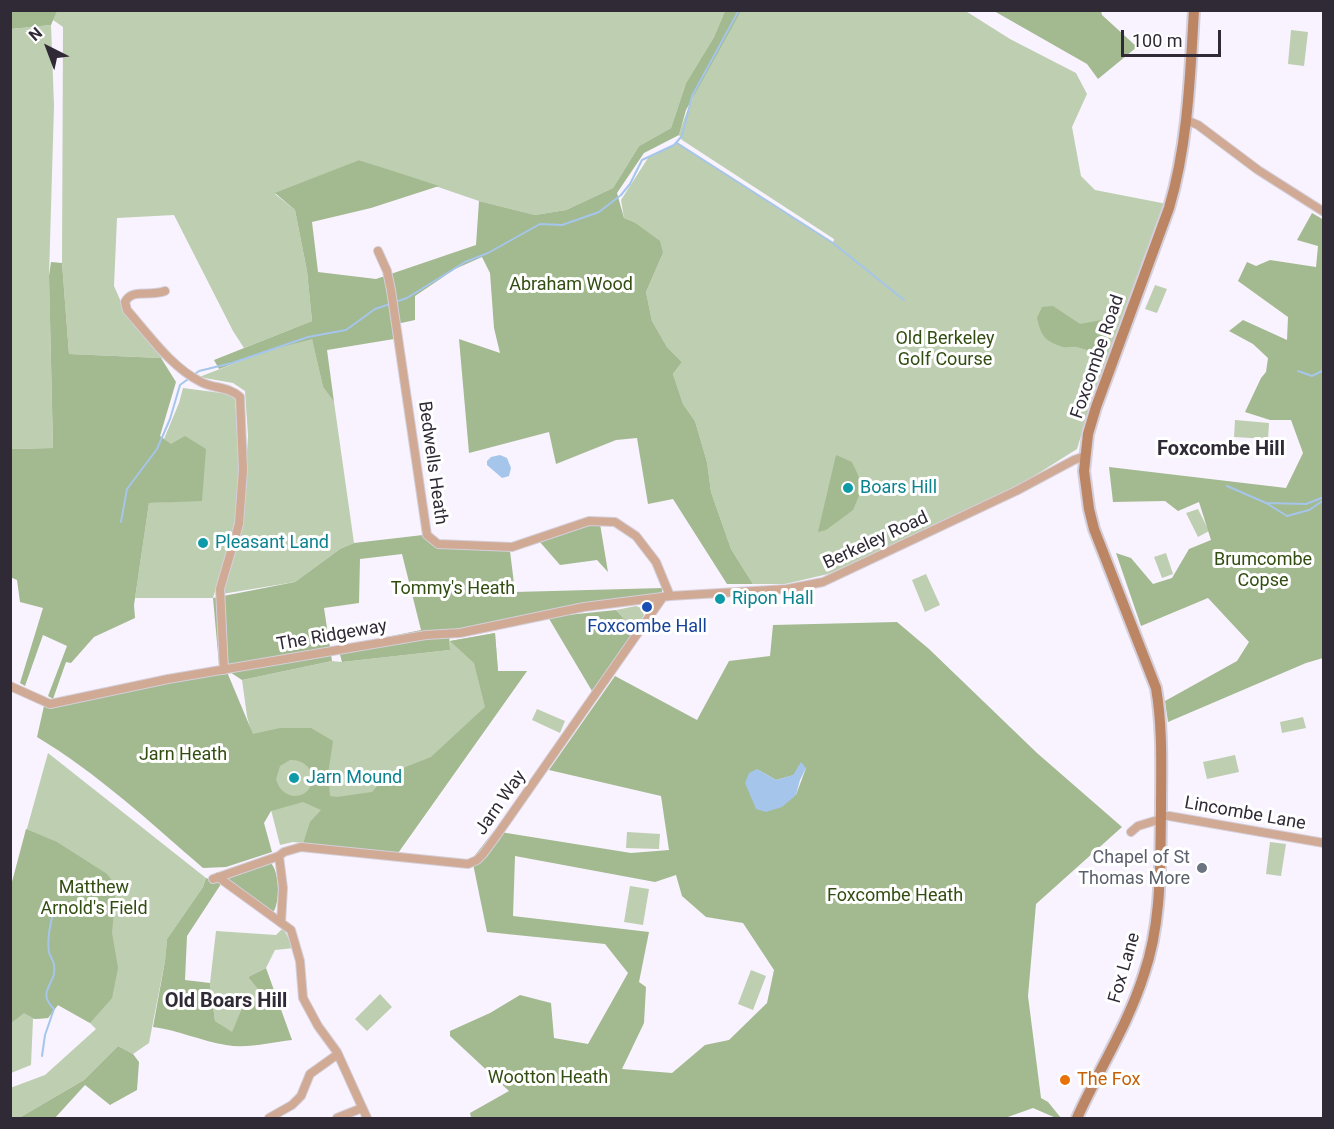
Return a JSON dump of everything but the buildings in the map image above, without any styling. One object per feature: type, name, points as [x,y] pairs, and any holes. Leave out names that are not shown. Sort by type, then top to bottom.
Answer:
[{"type":"street","name":"Foxcombe Road","points":[[1161,818],[1161,716],[1156,688],[1094,529],[1086,489],[1085,456],[1088,434],[1102,387],[1169,208],[1186,120],[1194,10]]},
{"type":"street","points":[[1186,120],[1198,125],[1258,170],[1323,212]]},
{"type":"street","name":"Bedwells Heath","points":[[378,251],[387,271],[391,290],[427,536],[438,544],[512,547],[589,521],[615,522],[636,536],[656,562],[667,596]]},
{"type":"street","points":[[165,291],[155,295],[134,293],[128,296],[125,302],[127,310],[176,365],[202,383],[233,390],[240,397],[243,471],[239,525],[220,589],[224,670]]},
{"type":"street","name":"Berkeley Road","points":[[667,596],[787,589],[823,582],[1085,456]]},
{"type":"street","name":"The Ridgeway","points":[[10,686],[50,704],[168,679],[426,635],[460,633],[584,607],[667,596]]},
{"type":"street","name":"Jarn Way","points":[[279,856],[284,852],[301,847],[468,864],[477,861],[667,596]]},
{"type":"street","name":"Lincombe Lane","points":[[1161,818],[1169,816],[1323,843]]},
{"type":"street","points":[[1131,832],[1138,826],[1161,818]]},
{"type":"street","name":"Fox Lane","points":[[1077,1119],[1132,1010],[1145,971],[1158,903],[1161,818]]},
{"type":"street","points":[[281,923],[283,888],[279,856],[216,878],[291,930],[299,954],[303,998],[318,1026],[338,1054],[367,1119]]},
{"type":"street","points":[[269,1119],[292,1105],[301,1096],[310,1074],[338,1054]]},
{"type":"street","points":[[337,1119],[362,1108]]},
{"type":"green space","points":[[11,10],[57,11],[51,25],[11,29]]},
{"type":"green space","points":[[57,10],[725,11],[714,37],[686,83],[671,128],[639,146],[613,188],[566,210],[535,215],[479,201],[359,160],[275,194],[295,210],[307,271],[312,321],[244,348],[233,331],[174,215],[117,218],[114,286],[128,318],[165,356],[161,358],[69,354],[62,263],[63,27],[53,20]]},
{"type":"green space","name":"Old Berkeley Golf Course","points":[[964,10],[1010,39],[1076,73],[1087,94],[1072,127],[1081,176],[1095,190],[1167,204],[1093,396],[1077,449],[1015,488],[875,555],[828,574],[785,584],[753,584],[731,549],[711,492],[707,462],[695,421],[683,404],[673,374],[682,362],[667,347],[652,321],[646,292],[663,253],[634,222],[624,218],[621,200],[648,158],[677,143],[833,243],[834,239],[682,140],[679,135],[684,118],[698,86],[741,11]]},
{"type":"green space","name":"Abraham Wood","points":[[725,11],[741,11],[686,110],[679,135],[644,153],[617,193],[624,218],[634,222],[660,241],[663,253],[646,292],[652,321],[667,347],[682,362],[673,374],[683,404],[695,421],[707,462],[711,492],[731,549],[753,584],[727,584],[673,499],[648,504],[637,438],[616,440],[556,464],[549,432],[469,453],[459,339],[500,353],[494,328],[490,273],[482,257],[455,269],[415,296],[415,320],[392,325],[394,339],[327,350],[334,402],[323,387],[312,339],[270,350],[219,369],[214,360],[312,321],[307,271],[295,210],[275,193],[359,160],[439,186],[371,208],[312,222],[318,272],[376,279],[476,245],[479,201],[535,215],[566,210],[613,188],[639,146],[671,128],[686,83],[714,37]]},
{"type":"green space","points":[[994,11],[1101,11],[1102,15],[1137,47],[1098,79],[1087,64]]},
{"type":"green space","points":[[51,25],[54,106],[49,276],[53,448],[11,449],[11,29]]},
{"type":"green space","points":[[1291,30],[1308,32],[1304,66],[1288,64]]},
{"type":"green space","name":"Brumcombe Copse","points":[[1312,213],[1324,220],[1323,658],[1306,663],[1168,722],[1165,701],[1237,661],[1249,642],[1208,598],[1141,626],[1116,553],[1131,558],[1153,584],[1172,578],[1189,549],[1211,540],[1199,502],[1178,511],[1165,501],[1113,502],[1109,467],[1286,488],[1303,453],[1291,420],[1270,420],[1245,412],[1266,372],[1268,358],[1253,344],[1229,331],[1243,320],[1287,340],[1288,317],[1238,281],[1247,262],[1256,266],[1270,260],[1316,267],[1318,246],[1297,240]]},
{"type":"green space","points":[[51,262],[62,263],[69,354],[161,358],[176,382],[160,436],[171,444],[185,436],[206,449],[202,501],[149,503],[134,605],[135,618],[94,637],[71,663],[66,662],[53,699],[48,696],[67,646],[43,635],[25,686],[20,683],[43,608],[20,602],[17,580],[10,577],[11,449],[53,448],[49,276]]},
{"type":"green space","points":[[1155,285],[1167,289],[1157,313],[1145,309]]},
{"type":"green space","points":[[1053,306],[1080,324],[1107,319],[1114,327],[1105,346],[1092,351],[1063,347],[1047,340],[1040,329],[1037,318],[1042,307]]},
{"type":"green space","points":[[312,338],[323,387],[334,402],[354,543],[340,549],[295,582],[222,594],[244,498],[248,436],[245,391],[233,383],[199,377],[270,350]]},
{"type":"green space","points":[[183,388],[229,394],[235,397],[240,476],[236,524],[213,598],[135,598],[149,503],[202,500],[170,444],[164,439]]},
{"type":"green space","points":[[1235,420],[1269,423],[1268,439],[1234,437]]},
{"type":"green space","points":[[836,455],[852,462],[863,486],[853,510],[826,530],[818,532]]},
{"type":"green space","points":[[1198,509],[1209,531],[1198,537],[1186,513]]},
{"type":"green space","points":[[600,524],[608,572],[597,560],[560,565],[539,541],[579,527]]},
{"type":"green space","name":"Tommy's Heath","points":[[423,535],[439,548],[510,551],[515,592],[663,588],[661,594],[449,630],[450,650],[342,662],[338,647],[421,630],[402,554],[360,559],[359,603],[324,608],[332,661],[242,680],[219,665],[213,598],[295,582],[340,549],[354,543]]},
{"type":"green space","points":[[1166,553],[1173,574],[1162,578],[1154,557]]},
{"type":"green space","points":[[926,574],[940,605],[925,612],[912,580]]},
{"type":"green space","points":[[636,606],[641,608],[644,615],[635,631],[616,610]]},
{"type":"green space","points":[[616,610],[635,631],[592,691],[548,617]]},
{"type":"green space","name":"Foxcombe Heath","points":[[897,622],[929,649],[1037,753],[1122,827],[1036,904],[1028,996],[1041,1098],[1048,1102],[1061,1118],[1033,1108],[1005,1118],[471,1118],[470,1113],[509,1091],[450,1036],[450,1031],[490,1013],[520,995],[551,1003],[554,1038],[588,1044],[628,973],[605,944],[487,932],[472,859],[494,831],[631,853],[669,850],[661,796],[549,770],[615,676],[697,720],[729,661],[770,656],[773,625]],"holes":[[[806,768],[796,795],[757,769],[776,780],[794,775]],[[515,856],[655,882],[676,875],[682,896],[706,917],[743,923],[774,970],[767,1003],[729,1040],[705,1045],[672,1073],[622,1069],[644,1023],[646,987],[639,982],[649,932],[513,916]]]},
{"type":"green space","points":[[495,633],[498,671],[527,671],[398,853],[293,842],[280,845],[247,716],[242,680],[332,661],[342,662],[450,650],[450,641]]},
{"type":"green space","name":"Jarn Heath","points":[[495,633],[498,671],[527,671],[398,853],[303,844],[310,822],[321,810],[303,802],[271,811],[264,823],[272,852],[226,867],[203,868],[102,782],[37,737],[44,706],[227,672],[253,734],[280,728],[311,728],[333,741],[328,774],[330,796],[372,792],[388,774],[431,757],[485,707],[474,663],[450,641]],"holes":[[[290,760],[296,760],[309,768],[312,783],[305,793],[295,796],[281,789],[276,779],[280,766]]]},
{"type":"green space","points":[[537,709],[565,721],[560,733],[532,720]]},
{"type":"green space","points":[[1303,717],[1306,728],[1282,733],[1280,722]]},
{"type":"green space","name":"Matthew Arnold's Field","points":[[48,753],[206,878],[203,887],[167,939],[149,1043],[133,1054],[118,1046],[84,1080],[19,1118],[11,1118],[10,1088],[45,1075],[96,1029],[90,1023],[58,1005],[48,1018],[33,1019],[31,1065],[11,1073],[11,886]]},
{"type":"green space","points":[[1235,755],[1239,772],[1207,779],[1203,762]]},
{"type":"green space","points":[[26,829],[57,842],[107,874],[116,886],[112,933],[118,968],[112,998],[90,1023],[58,1005],[48,1018],[35,1019],[24,1013],[11,1023],[11,886]]},
{"type":"green space","points":[[627,832],[660,834],[659,849],[626,848]]},
{"type":"green space","points":[[1270,842],[1286,844],[1281,876],[1266,874]]},
{"type":"green space","points":[[271,863],[276,874],[278,888],[273,913],[228,880],[227,875]]},
{"type":"green space","points":[[206,878],[221,884],[187,936],[185,980],[210,983],[215,1021],[232,1032],[241,1010],[264,997],[248,977],[266,968],[292,1040],[234,1046],[153,1027],[167,939],[203,887]]},
{"type":"green space","points":[[630,886],[649,889],[643,925],[624,922]]},
{"type":"green space","points":[[283,928],[294,948],[275,950],[266,968],[248,977],[264,997],[241,1010],[232,1033],[215,1021],[210,983],[216,931],[276,935]]},
{"type":"green space","points":[[751,970],[766,976],[753,1010],[738,1004]]},
{"type":"green space","points":[[380,994],[392,1007],[367,1031],[355,1019]]},
{"type":"green space","points":[[118,1046],[133,1054],[139,1062],[137,1090],[110,1105],[85,1085],[55,1118],[19,1118],[84,1080]]},
{"type":"water","points":[[500,455],[507,458],[511,468],[509,476],[502,478],[487,465],[491,457]]},
{"type":"water","points":[[801,762],[806,768],[796,795],[782,807],[766,812],[756,809],[745,783],[749,773],[757,769],[776,780],[793,775]]},
{"type":"waterway","points":[[395,302],[407,298],[465,262],[488,253],[540,224],[562,225],[599,212],[621,195],[630,184],[642,160],[674,145],[682,136],[692,96],[739,10]]},
{"type":"waterway","points":[[677,143],[833,243],[904,300]]},
{"type":"waterway","points":[[121,522],[127,489],[157,449],[170,419],[180,385],[199,371],[232,363],[308,337],[346,330],[375,309],[390,304]]},
{"type":"waterway","points":[[1298,371],[1312,376],[1324,370]]},
{"type":"waterway","points":[[1227,486],[1266,503],[1287,516],[1309,510],[1324,500]]},
{"type":"waterway","points":[[1266,503],[1306,504],[1324,497]]},
{"type":"waterway","points":[[42,1056],[45,1035],[54,1009],[47,997],[54,972],[48,942],[53,913]]},
{"type":"place","name":"Boars Hill","points":[[848,488]]},
{"type":"place","name":"Pleasant Land","points":[[203,543]]},
{"type":"place","name":"Ripon Hall","points":[[720,599]]},
{"type":"place","name":"Foxcombe Hall","points":[[647,607]]},
{"type":"place","name":"Jarn Mound","points":[[294,778]]},
{"type":"place","name":"Chapel of St Thomas More","points":[[1202,868]]},
{"type":"place","name":"The Fox","points":[[1065,1080]]},
{"type":"district","name":"Foxcombe Hill","points":[[1221,450]]},
{"type":"district","name":"Old Boars Hill","points":[[226,1002]]},
{"type":"park label","name":"Wootton Heath","points":[[548,1078]]}]
